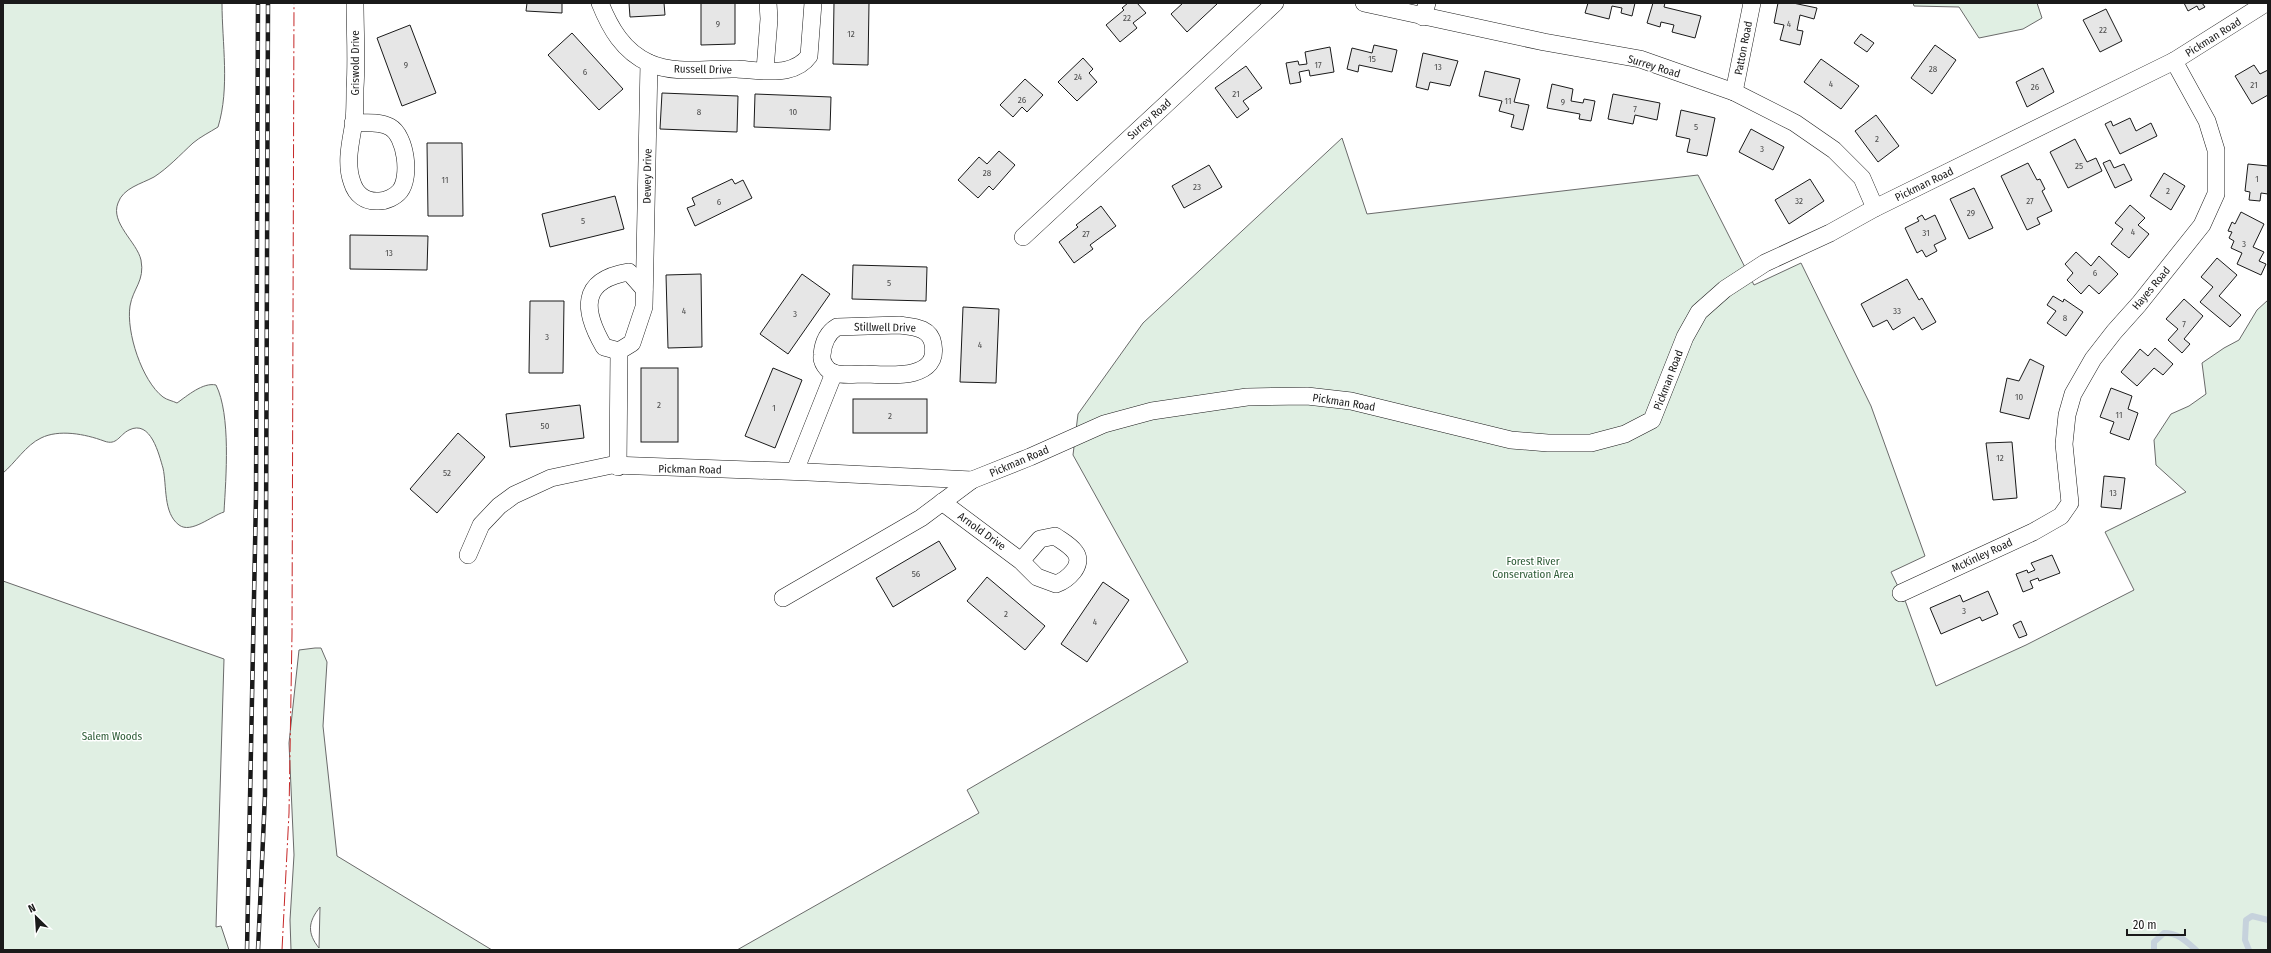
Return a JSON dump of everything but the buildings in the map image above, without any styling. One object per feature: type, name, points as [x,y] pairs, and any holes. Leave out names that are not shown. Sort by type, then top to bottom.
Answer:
[{"type":"street","name":"Griswold Drive","points":[[354,123],[372,123],[390,127],[402,141],[406,156],[404,176],[401,190],[392,198],[380,201],[368,200],[357,194],[351,182],[349,142],[354,123],[356,86],[355,3]]},
{"type":"street","name":"Russell Drive","points":[[600,3],[607,22],[619,40],[633,53],[649,63],[672,69],[765,70],[786,70],[804,62],[809,56],[813,3]]},
{"type":"street","points":[[765,70],[769,19],[768,3]]},
{"type":"street","name":"Surrey Road","points":[[1023,236],[1275,3]]},
{"type":"street","name":"Surrey Road","points":[[1364,3],[1425,10],[1544,42],[1640,59],[1734,92],[1795,123],[1834,150],[1862,178],[1875,208]]},
{"type":"street","name":"Patton Road","points":[[1734,92],[1752,3]]},
{"type":"street","name":"Pickman Road","points":[[783,598],[921,518],[972,480],[1030,457],[1104,424],[1152,411],[1247,397],[1306,396],[1351,401],[1511,440],[1591,443],[1625,434],[1652,420],[1685,337],[1699,312],[1725,289],[1765,263],[1830,233],[1875,208],[2174,61],[2266,3]]},
{"type":"street","name":"Hayes Road","points":[[2061,516],[2070,503],[2064,444],[2067,415],[2073,394],[2093,359],[2202,225],[2216,194],[2216,150],[2214,142],[2207,121],[2174,61]]},
{"type":"street","name":"Dewey Drive","points":[[619,351],[632,343],[644,307],[649,63]]},
{"type":"street","points":[[618,467],[619,351],[604,347],[590,318],[590,299],[598,283],[612,275],[629,272],[644,289]]},
{"type":"street","name":"Stillwell Drive","points":[[899,325],[921,328],[928,333],[933,340],[933,358],[929,365],[915,372],[891,375],[834,373],[823,365],[821,358],[826,339],[832,330],[837,327],[899,325]]},
{"type":"street","points":[[795,472],[834,373]]},
{"type":"street","name":"Pickman Road","points":[[468,555],[481,525],[499,506],[514,495],[551,478],[612,465],[618,467],[795,472],[972,480]]},
{"type":"street","name":"Arnold Drive","points":[[942,502],[1021,560]]},
{"type":"street","name":"McKinley Road","points":[[1901,593],[2033,532],[2061,516]]},
{"type":"green space","points":[[3,3],[222,3],[225,81],[222,112],[218,127],[196,141],[154,177],[128,190],[120,198],[117,210],[121,225],[139,253],[141,260],[142,267],[140,279],[131,300],[129,317],[133,342],[148,380],[155,390],[163,397],[177,403],[195,390],[211,385],[216,385],[221,398],[226,429],[226,482],[224,512],[195,526],[184,527],[179,525],[170,514],[166,499],[163,468],[159,455],[153,440],[143,429],[137,428],[129,430],[112,442],[89,436],[64,433],[48,435],[30,445],[3,473]]},
{"type":"green space","points":[[1913,3],[2037,3],[2042,18],[2023,29],[1979,38],[1959,7],[1914,6]]},
{"type":"green space","name":"Forest River Conservation Area","points":[[1342,138],[1367,214],[1698,175],[1754,285],[1801,263],[1871,406],[1925,556],[1891,572],[1906,603],[1936,686],[2026,645],[2134,590],[2105,532],[2186,492],[2156,465],[2154,440],[2171,414],[2189,406],[2206,394],[2202,363],[2239,340],[2257,310],[2268,300],[2268,950],[737,950],[979,813],[967,790],[1188,662],[1073,455],[1078,414],[1143,323]]},
{"type":"green space","name":"Salem Woods","points":[[3,581],[224,659],[216,927],[221,926],[229,950],[3,950]]},
{"type":"green space","points":[[321,648],[327,662],[323,726],[337,856],[492,950],[291,950],[290,920],[294,855],[289,743],[299,650]],"holes":[[[320,907],[319,948],[312,937],[310,928],[313,918]]]},
{"type":"waterway","points":[[2249,950],[2245,940],[2246,920],[2252,916],[2268,920]]},
{"type":"waterway","points":[[2154,950],[2154,942],[2164,933],[2178,936],[2196,950]]},
{"type":"railway","points":[[247,950],[256,497],[258,3]]},
{"type":"railway","points":[[258,950],[265,795],[268,3]]},
{"type":"power","points":[[282,950],[289,813],[292,634],[294,3]]}]
